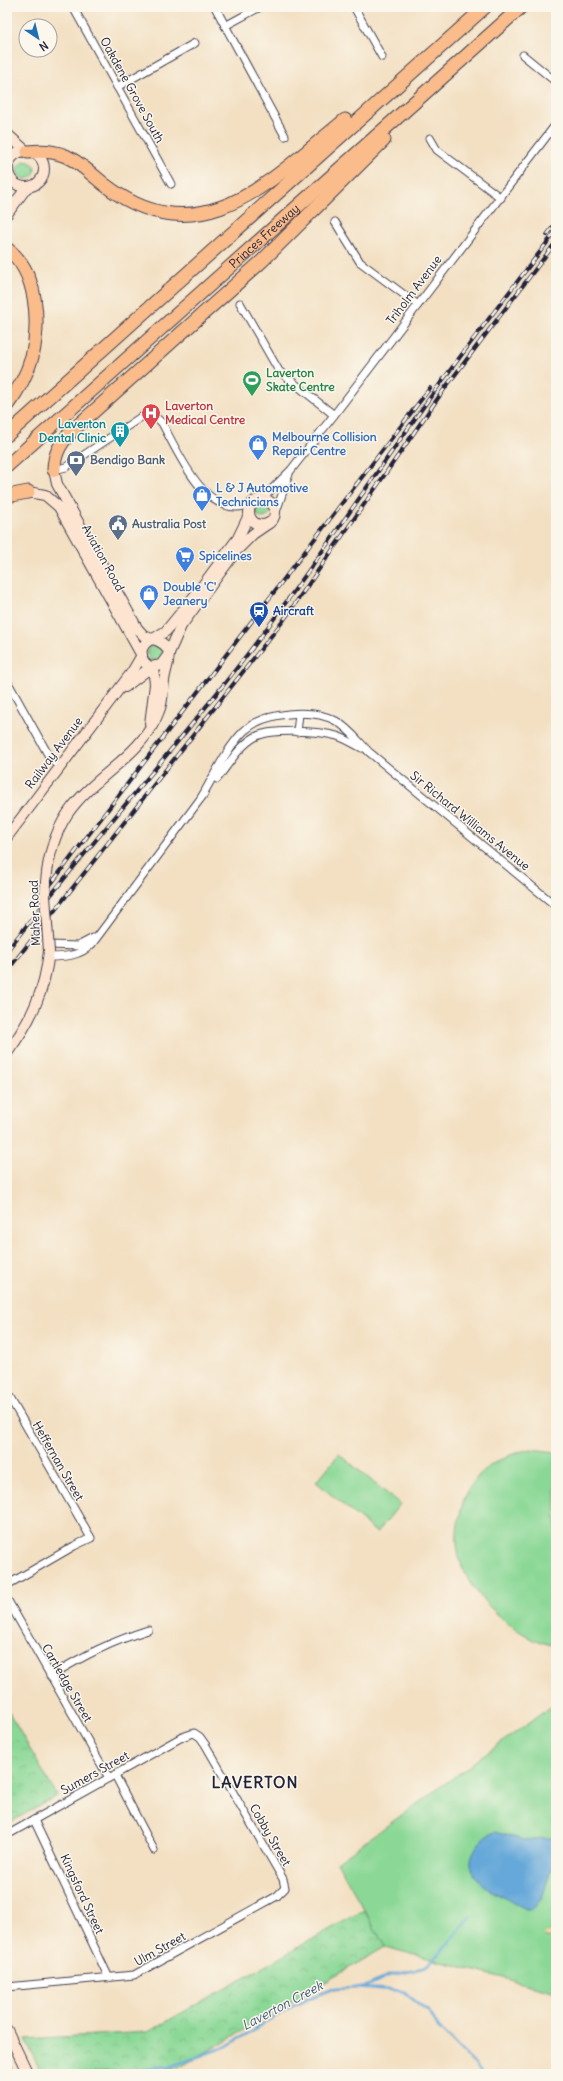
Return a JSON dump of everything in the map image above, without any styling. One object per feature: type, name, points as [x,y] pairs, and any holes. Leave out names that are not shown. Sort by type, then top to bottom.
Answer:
[{"type":"highway","name":"Princes Freeway","points":[[7,435],[485,7]]},
{"type":"highway","name":"Princes Freeway","points":[[7,466],[521,7]]},
{"type":"highway","points":[[54,470],[55,457],[59,447],[74,429],[262,261],[320,206],[475,48]]},
{"type":"highway","points":[[28,152],[46,150],[66,155],[80,163],[116,192],[153,210],[191,214],[216,210],[238,201],[257,189],[430,56]]},
{"type":"highway","points":[[7,249],[18,260],[26,272],[36,317],[32,357],[23,380],[7,405]]},
{"type":"highway","points":[[7,496],[28,492]]},
{"type":"street","name":"Oakdene Grove South","points":[[74,7],[171,184]]},
{"type":"street","points":[[215,7],[285,136]]},
{"type":"street","points":[[225,26],[260,7]]},
{"type":"street","points":[[354,7],[382,57]]},
{"type":"street","points":[[117,86],[195,43]]},
{"type":"street","points":[[523,55],[556,82]]},
{"type":"street","name":"Triholm Avenue","points":[[262,499],[291,470],[501,198],[556,124]]},
{"type":"street","points":[[7,134],[28,152],[38,157],[43,168],[39,180],[27,187],[7,214]]},
{"type":"street","points":[[430,138],[437,150],[501,198]]},
{"type":"street","points":[[27,187],[14,182],[7,169],[14,156],[28,152]]},
{"type":"street","points":[[335,222],[360,262],[418,305]]},
{"type":"street","points":[[240,303],[279,371],[334,415]]},
{"type":"street","points":[[54,470],[66,467],[141,417],[154,416],[162,423],[200,488],[221,504],[231,508],[247,511],[257,524],[265,525],[272,519],[274,505],[269,500],[262,499],[253,502],[247,511],[238,538],[197,593],[166,631],[144,644],[142,655],[146,664],[152,667],[161,665],[169,654],[181,626],[236,551],[252,534],[272,519]]},
{"type":"street","name":"Aviation Road","points":[[54,470],[57,484],[78,519],[142,655]]},
{"type":"street","name":"Triholm Avenue","points":[[272,519],[291,470]]},
{"type":"street","name":"Aviation Road","points":[[28,492],[41,494],[52,500],[59,507],[111,591],[139,631],[147,638],[153,639]]},
{"type":"street","points":[[71,528],[78,519]]},
{"type":"street","points":[[153,639],[164,644],[169,654]]},
{"type":"street","name":"Maher Road","points":[[7,1053],[24,1029],[36,1006],[44,983],[50,950],[45,900],[46,882],[48,863],[53,846],[68,813],[87,790],[136,748],[150,728],[161,707],[165,677],[170,661],[169,654]]},
{"type":"street","name":"Railway Avenue","points":[[7,837],[132,672],[142,655]]},
{"type":"street","name":"Maher Road","points":[[150,728],[155,684],[152,667]]},
{"type":"street","name":"Railway Avenue","points":[[108,703],[152,667]]},
{"type":"street","points":[[7,681],[50,758],[60,768]]},
{"type":"street","points":[[297,732],[299,714]]},
{"type":"street","name":"Sir Richard Williams Avenue","points":[[201,798],[236,741],[248,728],[258,722],[275,716],[299,714],[322,716],[335,721],[349,731],[370,752],[556,906]]},
{"type":"street","name":"Sir Richard Williams Avenue","points":[[50,950],[69,956],[80,953],[92,944],[201,798],[240,751],[253,738],[270,733],[319,733],[339,737],[370,752]]},
{"type":"street","name":"Sir Richard Williams Avenue","points":[[50,950],[78,946],[92,939],[102,930]]},
{"type":"street","name":"Heffernan Street","points":[[7,1393],[91,1538],[74,1546],[7,1585]]},
{"type":"street","name":"Cartledge Street","points":[[7,1599],[50,1676],[112,1777],[154,1850]]},
{"type":"street","points":[[50,1676],[91,1651],[114,1641],[148,1630]]},
{"type":"street","name":"Sumers Street","points":[[7,1835],[182,1737],[194,1734]]},
{"type":"street","name":"Cobby Street","points":[[194,1734],[200,1737],[205,1744],[283,1879],[285,1888]]},
{"type":"street","name":"Kingsford Street","points":[[34,1820],[109,1978]]},
{"type":"street","name":"Ulm Street","points":[[7,1987],[134,1976],[277,1896],[285,1888]]},
{"type":"street","points":[[7,2030],[26,2070]]},
{"type":"green space","points":[[22,161],[30,161],[35,166],[33,177],[30,179],[22,179],[17,174],[17,166]]},
{"type":"green space","points":[[260,504],[266,504],[270,508],[270,514],[266,518],[260,518],[256,514],[256,508]]},
{"type":"green space","points":[[155,645],[162,650],[163,653],[158,660],[155,661],[148,656],[147,653],[152,646]]},
{"type":"green space","points":[[531,1449],[556,1452],[556,1646],[533,1639],[520,1632],[494,1612],[472,1586],[464,1571],[459,1557],[457,1542],[458,1525],[464,1501],[469,1489],[476,1479],[484,1470],[505,1457]]},
{"type":"green space","points":[[339,1454],[400,1504],[377,1533],[316,1482]]},
{"type":"green space","points":[[556,1703],[556,1992],[385,1947],[337,1862]]},
{"type":"green space","points":[[7,1709],[57,1796],[7,1824]]},
{"type":"green space","points":[[364,1910],[385,1947],[179,2068],[94,2072],[94,2074],[42,2074],[25,2039],[148,2032]]},
{"type":"green space","points":[[7,2057],[15,2074],[7,2074]]},
{"type":"sand","points":[[547,1932],[556,1932],[556,1938],[545,1938],[544,1935]]},
{"type":"water","points":[[495,1832],[525,1840],[556,1838],[556,1865],[550,1873],[542,1898],[533,1909],[526,1909],[497,1894],[479,1880],[473,1872],[471,1863],[475,1849],[479,1843]]},
{"type":"waterway","points":[[365,1987],[388,1976],[416,1970],[426,1966],[444,1949],[471,1915]]},
{"type":"waterway","name":"Laverton Creek","points":[[107,2074],[117,2071],[169,2067],[189,2060],[227,2046],[291,2007],[312,1997],[335,1988],[355,1987],[402,1991],[428,2011],[438,2027],[484,2074]]},
{"type":"railway","points":[[547,235],[556,223]]},
{"type":"railway","points":[[7,951],[37,912],[223,686],[253,647],[431,396],[556,231]]},
{"type":"railway","points":[[7,971],[283,621],[445,388],[556,242]]},
{"type":"railway","points":[[44,893],[430,388]]},
{"type":"place","name":"Laverton Skate Centre","points":[[252,397]]},
{"type":"place","name":"Laverton Medical Centre","points":[[151,430]]},
{"type":"place","name":"Laverton Dental Clinic","points":[[120,448]]},
{"type":"place","name":"Melbourne Collision Repair Centre","points":[[258,461]]},
{"type":"place","name":"Bendigo Bank","points":[[76,477]]},
{"type":"place","name":"L & J Automotive Technicians","points":[[202,512]]},
{"type":"place","name":"Australia Post","points":[[118,541]]},
{"type":"place","name":"Spicelines","points":[[185,573]]},
{"type":"place","name":"Double 'C' Jeanery","points":[[149,611]]},
{"type":"place","name":"Aircraft","points":[[259,628]]},
{"type":"district","name":"LAVERTON","points":[[255,1782]]}]
